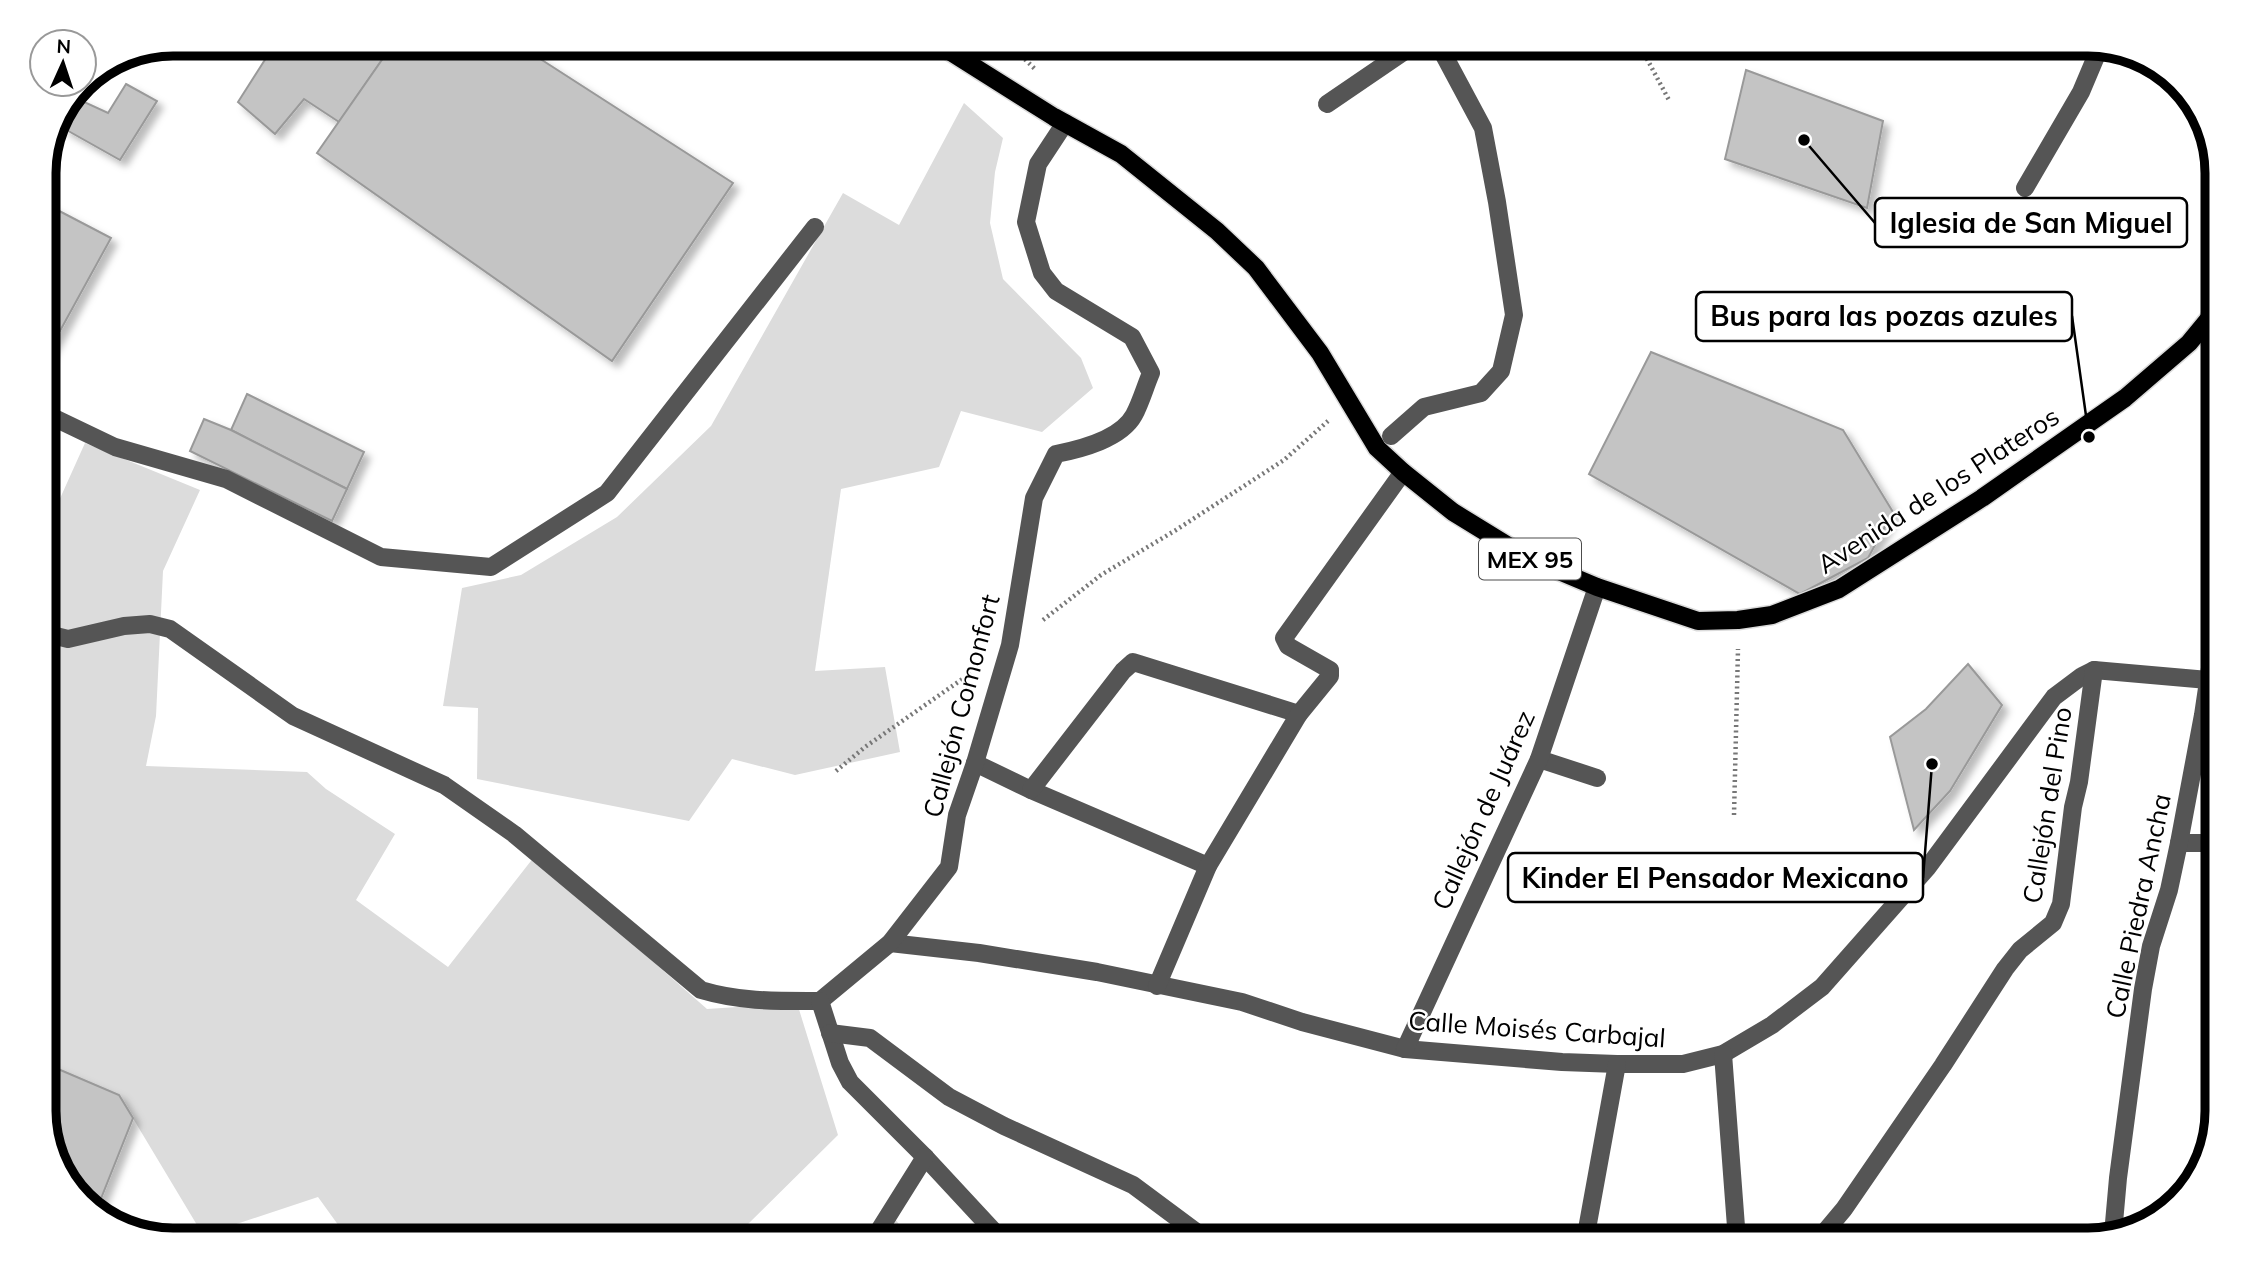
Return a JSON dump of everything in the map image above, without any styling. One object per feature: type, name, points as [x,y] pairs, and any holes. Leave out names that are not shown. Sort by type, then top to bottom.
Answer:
[{"type":"main road","name":"Avenida de los Plateros","points":[[957,56],[1065,123],[1121,154],[1217,230],[1256,268],[1320,353],[1377,448],[1453,512],[1528,558],[1597,587],[1698,621],[1738,620],[1772,615],[1839,589],[1982,498],[2125,398],[2189,343],[2205,324]]},
{"type":"street","points":[[1327,104],[1397,56]]},
{"type":"street","points":[[1391,436],[1424,407],[1481,393],[1501,372],[1514,315],[1483,128],[1444,56]]},
{"type":"street","points":[[2025,188],[2081,92],[2096,57]]},
{"type":"street","name":"Callejón Comonfort","points":[[890,943],[949,867],[957,815],[1010,645],[1034,498],[1056,454],[1085,448],[1115,434],[1133,418],[1151,373],[1132,337],[1056,291],[1042,272],[1026,222],[1038,164],[1065,123]]},
{"type":"street","points":[[56,419],[115,447],[226,479],[381,557],[491,568],[607,493],[815,227]]},
{"type":"street","points":[[1157,986],[1208,866],[1300,714],[1330,676],[1330,670],[1288,646],[1284,638],[1403,472]]},
{"type":"street","name":"Callejón de Juárez","points":[[1405,1049],[1539,759],[1597,587]]},
{"type":"street","points":[[56,636],[68,639],[124,626],[150,624],[170,629],[293,716],[444,785],[514,834],[701,990],[728,998],[820,1001],[890,943]]},
{"type":"street","points":[[1031,790],[1123,671],[1133,662],[1300,714]]},
{"type":"street","points":[[2094,670],[2205,680]]},
{"type":"street","name":"Calle Moisés Carbajal","points":[[890,943],[1097,972],[1242,1002],[1302,1022],[1405,1049],[1617,1065],[1683,1063],[1723,1054],[1772,1024],[1822,987],[1928,867],[2054,697],[2094,670]]},
{"type":"street","name":"Callejón del Pino","points":[[1828,1228],[1943,1065],[2005,969],[2020,950],[2053,923],[2061,904],[2094,670]]},
{"type":"street","name":"Calle Piedra Ancha","points":[[2114,1225],[2143,989],[2151,946],[2169,890],[2179,843],[2205,698]]},
{"type":"street","points":[[1539,759],[1597,778]]},
{"type":"street","points":[[975,762],[1031,790],[1208,866]]},
{"type":"street","points":[[2179,843],[2205,843]]},
{"type":"street","points":[[820,1001],[840,1063],[850,1082],[991,1228]]},
{"type":"street","points":[[830,1032],[870,1038],[949,1097],[1004,1126],[1133,1185],[1191,1228]]},
{"type":"street","points":[[1723,1054],[1736,1228]]},
{"type":"street","points":[[1587,1228],[1617,1065]]},
{"type":"street","points":[[881,1228],[925,1157]]},
{"type":"path","points":[[1021,56],[1044,78]]},
{"type":"path","points":[[1645,56],[1670,102]]},
{"type":"path","points":[[836,771],[865,747],[1010,645],[1101,575],[1284,460],[1350,403]]},
{"type":"path","points":[[1734,815],[1738,620]]},
{"type":"shaded area","points":[[964,103],[1003,138],[995,172],[990,223],[1003,279],[1081,358],[1093,388],[1042,432],[961,411],[939,467],[841,489],[815,671],[885,667],[900,752],[795,775],[732,759],[689,821],[477,779],[478,708],[443,706],[462,588],[521,575],[617,517],[711,426],[843,193],[899,225]]},
{"type":"shaded area","points":[[85,443],[200,490],[163,571],[156,716],[146,766],[307,772],[326,789],[395,834],[356,900],[448,967],[534,857],[707,1009],[797,1003],[838,1135],[746,1228],[340,1228],[318,1197],[224,1228],[199,1228],[119,1095],[56,1068],[56,507]]},
{"type":"shaded area","points":[[892,1215],[902,1228],[878,1228]]},
{"type":"building","points":[[267,56],[385,56],[339,122],[304,99],[275,134],[238,102]]},
{"type":"building","points":[[385,56],[536,56],[733,183],[612,361],[317,153]]},
{"type":"building","points":[[1746,70],[1883,121],[1867,208],[1725,159]]},
{"type":"building","points":[[126,84],[157,101],[120,160],[65,129],[81,101],[108,113]]},
{"type":"building","points":[[56,209],[111,238],[56,338]]},
{"type":"building","points":[[1651,352],[1843,430],[1893,512],[1868,558],[1800,594],[1589,474]]},
{"type":"building","points":[[247,394],[364,452],[347,489],[231,430]]},
{"type":"building","points":[[204,419],[347,489],[332,521],[190,451]]},
{"type":"building","points":[[1968,664],[2002,705],[1950,791],[1914,830],[1890,737],[1926,709]]},
{"type":"building","points":[[56,1068],[119,1095],[133,1118],[100,1202],[76,1176],[62,1148],[56,1118]]},
{"type":"place","name":"Iglesia de San Miguel","points":[[1804,140]]},
{"type":"place","name":"Bus para las pozas azules","points":[[2089,437]]},
{"type":"place","name":"Kinder El Pensador Mexicano","points":[[1932,764]]}]
